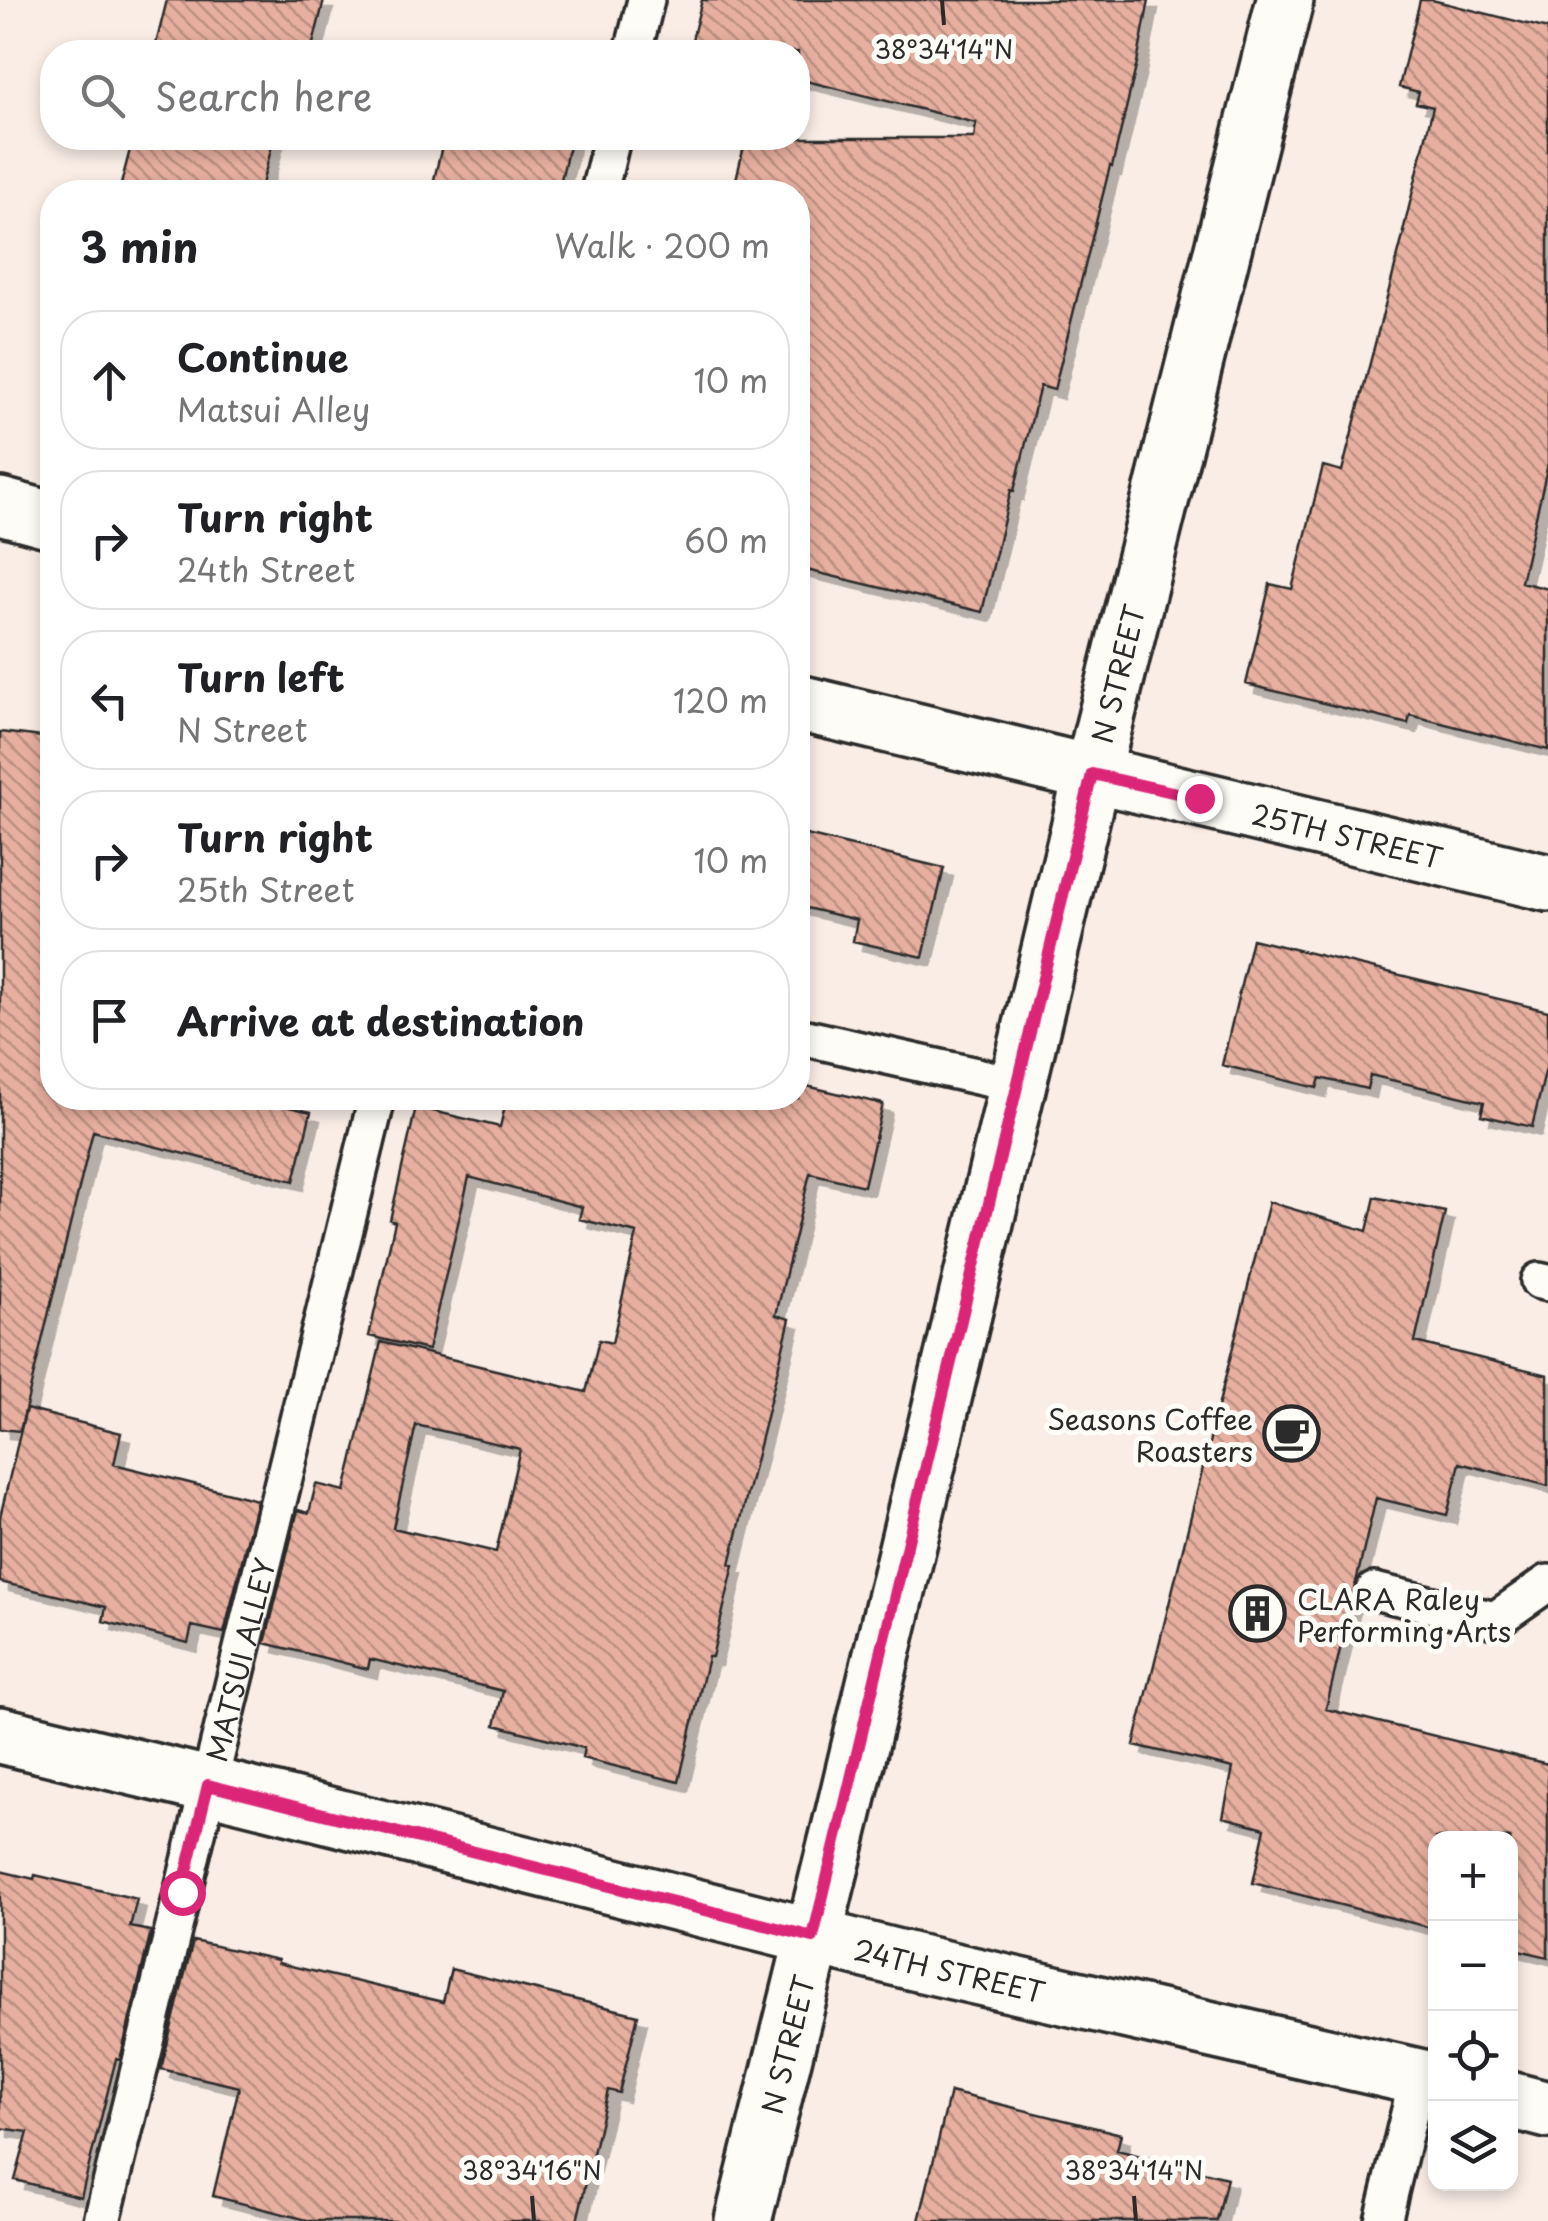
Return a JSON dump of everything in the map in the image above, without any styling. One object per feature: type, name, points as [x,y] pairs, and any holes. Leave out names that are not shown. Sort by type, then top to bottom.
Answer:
[{"type":"street","name":"N STREET","points":[[743,2221],[1092,774],[1285,0]]},
{"type":"street","points":[[0,506],[40,517]]},
{"type":"street","name":"25TH STREET","points":[[810,706],[1548,883]]},
{"type":"street","name":"24TH STREET","points":[[0,1735],[933,1966],[1427,2079]]},
{"type":"street","points":[[1514,2101],[1548,2110]]},
{"type":"lane","points":[[636,40],[646,0]]},
{"type":"lane","points":[[602,180],[609,150]]},
{"type":"lane","points":[[810,1039],[1017,1084]]},
{"type":"lane","name":"MATSUI ALLEY","points":[[102,2221],[374,1110]]},
{"type":"lane","points":[[1374,1591],[1495,1620],[1548,1582]]},
{"type":"lane","points":[[1383,2221],[1427,2079]]},
{"type":"building","points":[[167,0],[324,0],[314,40],[157,40]]},
{"type":"building","points":[[702,0],[1149,0],[1112,167],[1054,390],[1040,386],[982,612],[810,571],[810,180],[736,180],[743,150],[810,150],[810,138],[974,138],[976,123],[810,82],[810,40],[692,40]]},
{"type":"building","points":[[1420,0],[1548,29],[1548,464],[1521,582],[1548,589],[1548,750],[1410,715],[1408,724],[1246,684],[1270,584],[1292,589],[1323,466],[1342,471],[1404,232],[1433,107],[1416,103],[1419,92],[1399,87]]},
{"type":"building","points":[[130,150],[271,150],[263,180],[122,180]]},
{"type":"building","points":[[441,150],[568,150],[561,180],[434,180]]},
{"type":"building","points":[[0,732],[40,737],[40,1110],[311,1112],[294,1181],[93,1131],[20,1431],[0,1429]]},
{"type":"building","points":[[810,836],[944,868],[923,957],[853,941],[857,920],[810,909]]},
{"type":"building","points":[[1252,939],[1548,1011],[1548,1060],[1532,1127],[1481,1115],[1484,1102],[1370,1075],[1367,1089],[1320,1078],[1317,1088],[1222,1065]]},
{"type":"building","points":[[810,1087],[883,1104],[864,1186],[810,1173],[776,1315],[790,1319],[679,1782],[582,1758],[584,1748],[495,1725],[503,1691],[370,1659],[368,1669],[265,1643],[298,1510],[309,1513],[316,1484],[345,1491],[381,1342],[586,1392],[599,1340],[612,1343],[637,1233],[579,1219],[582,1207],[469,1177],[428,1350],[369,1336],[415,1110],[500,1127],[504,1110],[810,1110]],"holes":[[[416,1425],[520,1449],[496,1552],[393,1528]]]},
{"type":"building","name":"CLARA Raley Performing Arts","points":[[1375,1197],[1445,1212],[1415,1342],[1548,1375],[1548,1486],[1460,1463],[1447,1515],[1376,1498],[1326,1709],[1548,1764],[1548,1957],[1518,1950],[1518,1831],[1428,1831],[1428,1927],[1253,1883],[1265,1828],[1223,1817],[1233,1768],[1134,1745],[1269,1202],[1367,1231]]},
{"type":"building","points":[[26,1409],[121,1433],[114,1464],[257,1500],[224,1633],[192,1626],[188,1643],[103,1621],[106,1607],[0,1582],[0,1517]]},
{"type":"building","points":[[0,1871],[34,1879],[35,1875],[137,1899],[130,1927],[151,1931],[81,2197],[15,2180],[28,2132],[0,2128]]},
{"type":"building","points":[[193,1941],[443,2002],[451,1969],[638,2015],[619,2093],[608,2090],[577,2221],[311,2221],[213,2196],[239,2087],[161,2069]]},
{"type":"building","points":[[950,2092],[1121,2134],[1117,2150],[1227,2178],[1217,2221],[919,2221]]},
{"type":"place","name":"Seasons Coffee Roasters","points":[[1292,1434]]},
{"type":"place","name":"CLARA Raley Performing Arts","points":[[1258,1614]]},
{"type":"route","points":[[182,1892],[208,1785],[813,1937],[1092,774],[1199,798]]}]
